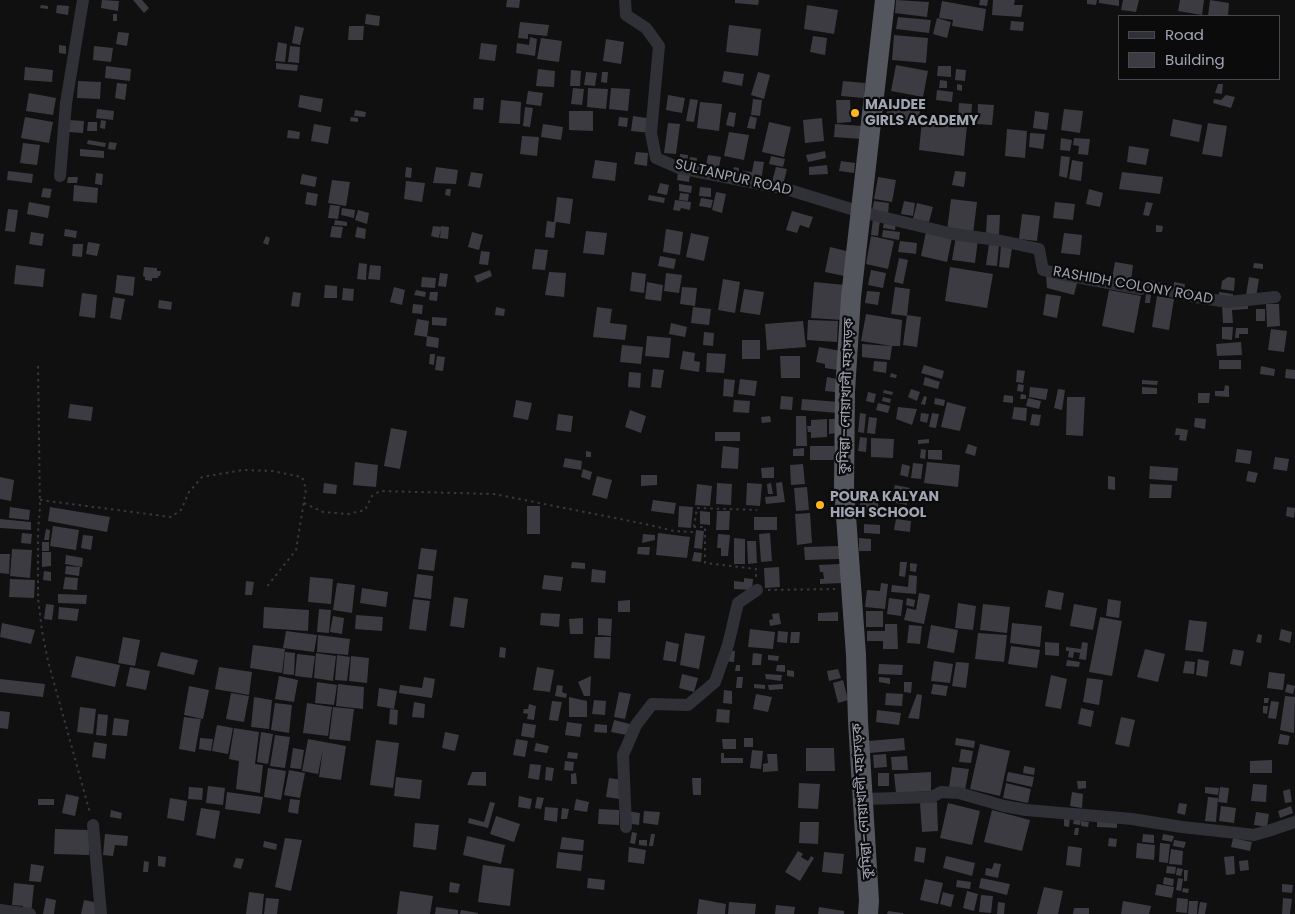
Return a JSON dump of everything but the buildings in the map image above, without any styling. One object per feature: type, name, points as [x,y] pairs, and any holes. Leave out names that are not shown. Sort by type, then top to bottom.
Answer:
[{"type":"highway","name":"কুমিল্লা–নোয়াখালী মহাসড়ক","points":[[868,914],[869,901],[856,655],[844,488],[845,391],[851,296],[885,0]]},
{"type":"street","points":[[60,176],[66,103],[82,0]]},
{"type":"street","name":"SULTANPUR ROAD","points":[[625,0],[626,15],[646,28],[659,46],[652,133],[656,158],[679,168],[786,189],[861,212]]},
{"type":"street","name":"RASHIDH COLONY ROAD","points":[[861,212],[953,234],[997,240],[1039,249],[1043,270],[1060,274],[1141,289],[1149,286],[1228,302],[1275,297]]},
{"type":"street","points":[[626,827],[623,755],[636,725],[652,704],[688,705],[715,682],[728,645],[738,603],[757,590]]},
{"type":"street","points":[[863,799],[932,797],[941,792],[959,793],[1004,806],[1026,810],[1132,819],[1254,835],[1295,822]]},
{"type":"street","points":[[93,825],[101,914]]},
{"type":"street","points":[[0,910],[30,914]]},
{"type":"path","points":[[38,366],[40,500],[38,598],[48,661],[93,825]]},
{"type":"path","points":[[40,500],[171,517],[181,510],[189,492],[202,477],[243,470],[272,471],[302,477],[306,489],[296,550],[265,589]]},
{"type":"path","points":[[304,503],[323,512],[348,514],[365,510],[372,496],[380,491],[494,494],[674,531],[692,532],[697,508],[757,510]]},
{"type":"path","points":[[694,527],[705,527],[705,563],[756,568],[757,590],[850,589]]},
{"type":"place","name":"MAIJDEE GIRLS ACADEMY","points":[[855,113]]},
{"type":"place","name":"POURA KALYAN HIGH SCHOOL","points":[[820,505]]}]
